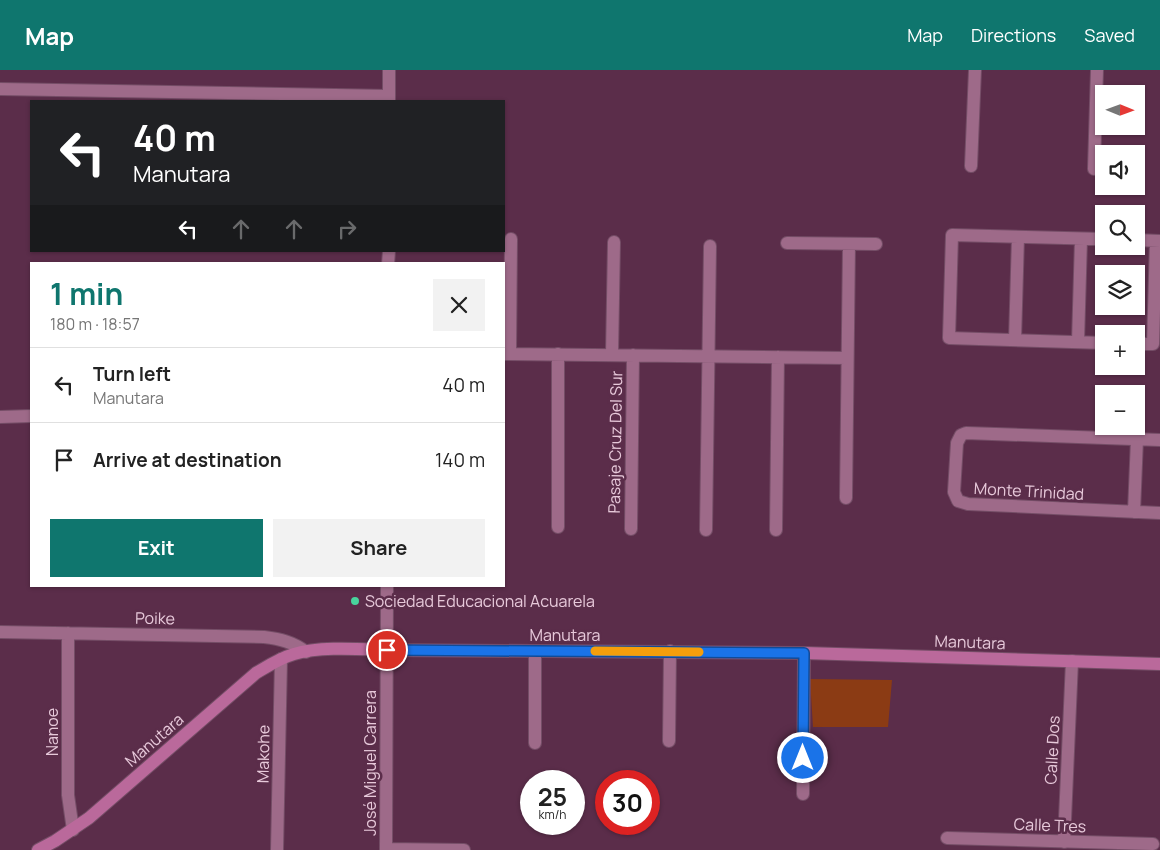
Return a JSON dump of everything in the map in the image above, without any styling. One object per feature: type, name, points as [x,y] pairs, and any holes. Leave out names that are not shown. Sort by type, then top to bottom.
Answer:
[{"type":"main road","name":"Manutara","points":[[38,850],[73,830],[97,812],[256,674],[281,659],[306,652],[336,650],[670,651],[804,653],[1160,664]]},
{"type":"street","points":[[0,89],[389,99],[389,70]]},
{"type":"street","points":[[971,166],[975,70]]},
{"type":"street","points":[[1094,169],[1097,70]]},
{"type":"street","points":[[1095,240],[952,235],[949,338],[1095,343]]},
{"type":"street","points":[[1015,340],[1018,237]]},
{"type":"street","name":"Pasaje Cruz Del Sur","points":[[511,239],[507,354],[847,358]]},
{"type":"street","points":[[1078,342],[1081,239]]},
{"type":"street","points":[[1145,240],[1158,241],[1157,307],[1153,344],[1145,344]]},
{"type":"street","name":"Pasaje Cruz Del Sur","points":[[612,355],[614,242]]},
{"type":"street","points":[[787,243],[876,244]]},
{"type":"street","points":[[846,498],[849,244]]},
{"type":"street","points":[[706,530],[710,246]]},
{"type":"street","points":[[558,354],[558,527]]},
{"type":"street","name":"Pasaje Cruz Del Sur","points":[[631,529],[633,356]]},
{"type":"street","points":[[776,530],[778,357]]},
{"type":"street","points":[[0,417],[30,416]]},
{"type":"street","name":"Monte Trinidad","points":[[1160,440],[966,433],[961,435],[957,443],[954,492],[958,501],[968,504],[1160,513]]},
{"type":"street","points":[[1134,512],[1137,439]]},
{"type":"street","name":"José Miguel Carrera","points":[[386,850],[387,587]]},
{"type":"street","name":"Poike","points":[[0,632],[264,637],[278,638],[290,642],[306,652]]},
{"type":"street","name":"Nanoe","points":[[68,633],[68,795],[73,830]]},
{"type":"street","points":[[535,651],[535,743]]},
{"type":"street","points":[[669,741],[670,651]]},
{"type":"street","points":[[802,794],[804,653]]},
{"type":"street","name":"Makohe","points":[[277,850],[281,659]]},
{"type":"street","name":"Calle Dos","points":[[1064,842],[1072,661]]},
{"type":"street","name":"Calle Tres","points":[[947,838],[1153,844]]},
{"type":"street","points":[[386,850],[464,850]]},
{"type":"shaded area","points":[[810,679],[892,680],[888,727],[813,727]]},
{"type":"slow traffic","points":[[595,651],[699,652]]},
{"type":"place","name":"Sociedad Educacional Acuarela","points":[[355,601]]},
{"type":"route","points":[[387,650],[804,653],[803,758]]}]
